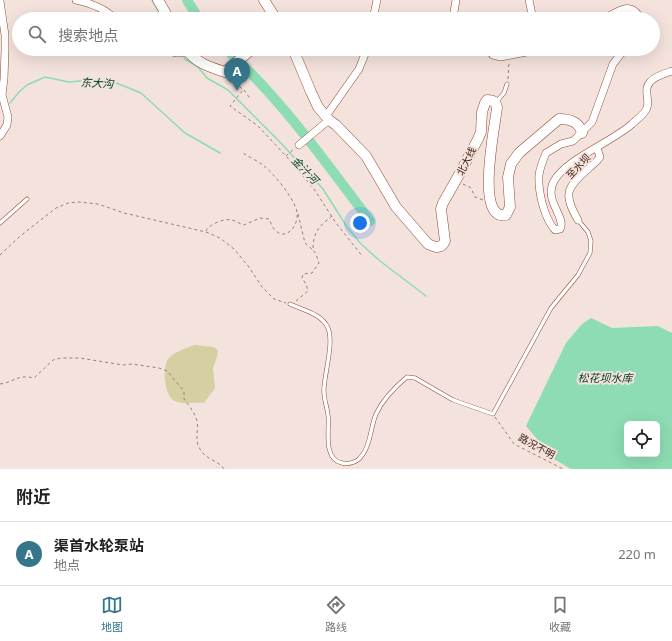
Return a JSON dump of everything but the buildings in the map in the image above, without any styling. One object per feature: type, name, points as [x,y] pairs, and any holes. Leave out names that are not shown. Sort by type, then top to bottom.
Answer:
[{"type":"street","points":[[76,0],[107,12]]},
{"type":"street","points":[[158,0],[165,12]]},
{"type":"street","points":[[264,0],[272,12]]},
{"type":"street","points":[[374,12],[377,0]]},
{"type":"street","points":[[454,12],[456,0]]},
{"type":"street","points":[[530,0],[532,12]]},
{"type":"street","points":[[0,1],[5,35],[2,95],[8,117],[7,125],[0,136]]},
{"type":"street","points":[[617,12],[629,8],[637,12]]},
{"type":"street","points":[[190,56],[205,65],[228,70],[244,56]]},
{"type":"street","name":"北大线","points":[[296,56],[310,92],[318,107],[366,156],[396,207],[428,244],[434,247],[443,245],[445,241],[441,209],[442,203],[457,179],[481,132],[482,112],[485,103],[487,100],[492,100],[495,102],[496,111],[488,165],[491,203]]},
{"type":"street","points":[[299,145],[328,118],[359,69],[364,56]]},
{"type":"street","points":[[497,56],[508,56]]},
{"type":"street","points":[[619,56],[613,64],[592,122],[573,141],[561,144],[546,153],[539,174],[542,202],[548,219],[555,230],[560,229],[562,226],[562,221],[553,204],[551,187],[554,180],[570,165],[616,136],[642,115],[648,104],[646,90],[650,82],[653,79],[672,71]]},
{"type":"street","points":[[491,203],[492,207],[498,214],[502,216],[506,215],[510,207],[508,177],[510,164],[518,153],[553,123],[559,120],[571,120],[578,124],[582,133]]},
{"type":"street","name":"至水坝","points":[[578,220],[572,209],[568,196],[571,187],[577,179],[600,157],[596,148]]},
{"type":"lane","points":[[495,102],[504,93],[507,84]]},
{"type":"lane","points":[[0,223],[27,199]]},
{"type":"lane","points":[[290,304],[318,316],[327,326],[329,332],[328,358],[323,389],[328,416],[327,441],[334,459],[339,463],[346,464],[353,462],[359,459],[368,444],[376,414],[393,389],[407,377],[415,378],[453,400],[493,414],[550,308],[578,275],[590,253],[591,241],[588,232],[578,220]]},
{"type":"path","points":[[507,84],[509,75],[508,56]]},
{"type":"path","points":[[228,70],[250,100]]},
{"type":"path","points":[[242,91],[230,106],[258,126],[286,156],[314,189],[363,257]]},
{"type":"path","points":[[286,156],[292,151]]},
{"type":"path","points":[[0,255],[24,233],[56,208],[79,202],[98,204],[124,213],[206,232],[220,238],[234,249],[249,266],[262,287],[274,299],[290,304],[297,301],[308,291],[302,278],[303,274],[312,273],[319,263],[316,254],[305,243],[298,213],[290,195],[264,166],[242,153]]},
{"type":"path","points":[[457,179],[471,188],[475,197],[491,203]]},
{"type":"path","points":[[206,232],[207,228],[212,224],[230,219],[244,225],[260,218],[269,219],[275,230],[280,234],[286,233],[292,231],[298,213]]},
{"type":"path","points":[[313,250],[313,240],[319,226],[332,216]]},
{"type":"path","points":[[0,384],[8,383],[16,378],[25,376],[34,378],[53,360],[61,358],[80,358],[123,366],[132,364],[150,366],[167,371],[184,391],[184,399],[190,406],[197,421],[196,440],[200,449],[206,457],[213,462],[221,464],[224,469]]},
{"type":"path","name":"路况不明","points":[[493,414],[514,444],[563,469]]},
{"type":"shaded area","points":[[194,345],[213,347],[218,350],[213,368],[215,388],[204,403],[176,402],[170,397],[166,386],[165,367],[169,358],[174,354]]},
{"type":"water","name":"松花坝水库","points":[[591,318],[612,328],[658,326],[672,333],[672,469],[571,469],[554,459],[526,426],[566,343],[582,324]]},
{"type":"waterway","name":"金汁河","points":[[152,0],[159,12]]},
{"type":"waterway","points":[[187,0],[195,12]]},
{"type":"waterway","name":"金汁河","points":[[184,56],[185,59],[198,67],[207,78],[228,90],[279,141],[323,189],[347,227],[361,244],[380,261],[426,296]]},
{"type":"waterway","points":[[233,56],[246,68],[302,131],[370,221]]},
{"type":"waterway","name":"东大沟","points":[[10,103],[27,85],[45,77],[69,82],[91,80],[114,82],[141,93],[185,133],[220,153]]},
{"type":"place","name":"渠首水轮泵站","points":[[237,91]]}]
